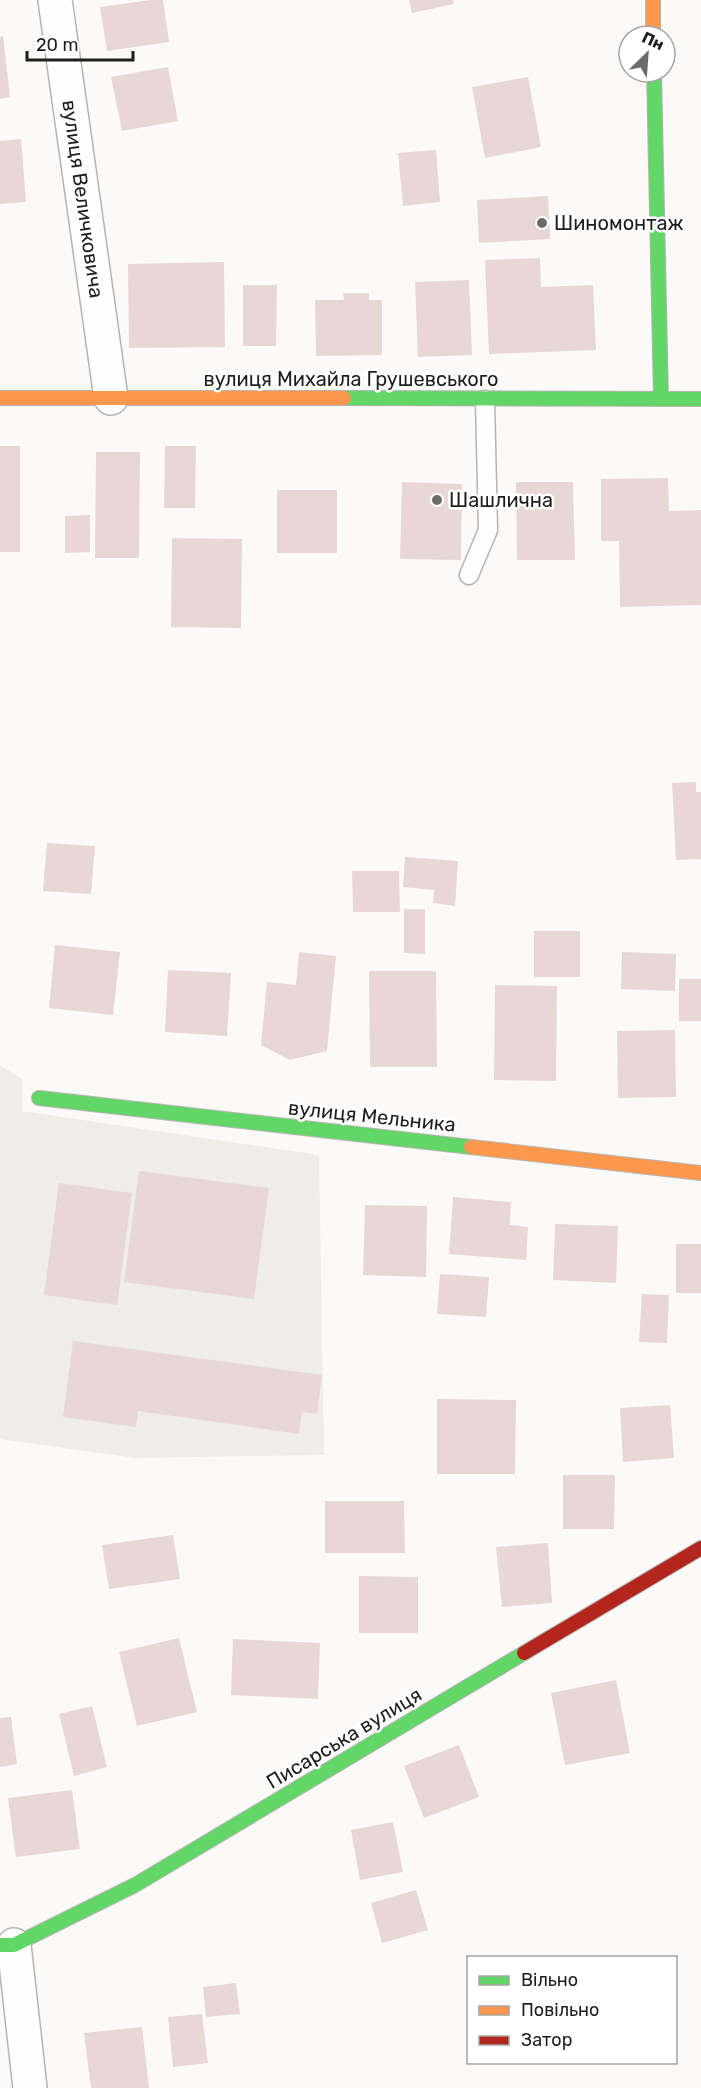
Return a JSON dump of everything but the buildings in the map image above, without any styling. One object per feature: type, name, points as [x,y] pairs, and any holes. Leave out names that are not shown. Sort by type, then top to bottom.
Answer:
[{"type":"street","name":"вулиця Величковича","points":[[55,0],[111,398]]},
{"type":"street","points":[[653,0],[654,24]]},
{"type":"street","points":[[654,84],[661,399]]},
{"type":"street","name":"вулиця Михайла Грушевського","points":[[0,398],[701,399]]},
{"type":"street","name":"вулиця Мельника","points":[[39,1098],[701,1173]]},
{"type":"street","name":"Писарська вулиця","points":[[7,1945],[135,1885],[701,1548]]},
{"type":"street","points":[[7,1945],[30,2088]]},
{"type":"lane","points":[[469,575],[488,530],[485,400]]},
{"type":"shaded area","points":[[0,1065],[22,1079],[22,1111],[319,1155],[324,1455],[135,1458],[0,1439]]},
{"type":"traffic: fast","points":[[654,84],[661,399]]},
{"type":"traffic: fast","points":[[344,398],[701,399]]},
{"type":"traffic: fast","points":[[39,1098],[471,1147]]},
{"type":"traffic: fast","points":[[0,1945],[14,1945],[135,1885],[524,1653]]},
{"type":"traffic: slow","points":[[653,0],[653,24]]},
{"type":"traffic: slow","points":[[0,398],[344,398]]},
{"type":"traffic: slow","points":[[471,1147],[701,1173]]},
{"type":"traffic: jam","points":[[524,1653],[701,1548]]},
{"type":"place","name":"Шиномонтаж","points":[[542,223]]},
{"type":"place","name":"Шашлична","points":[[437,500]]}]
